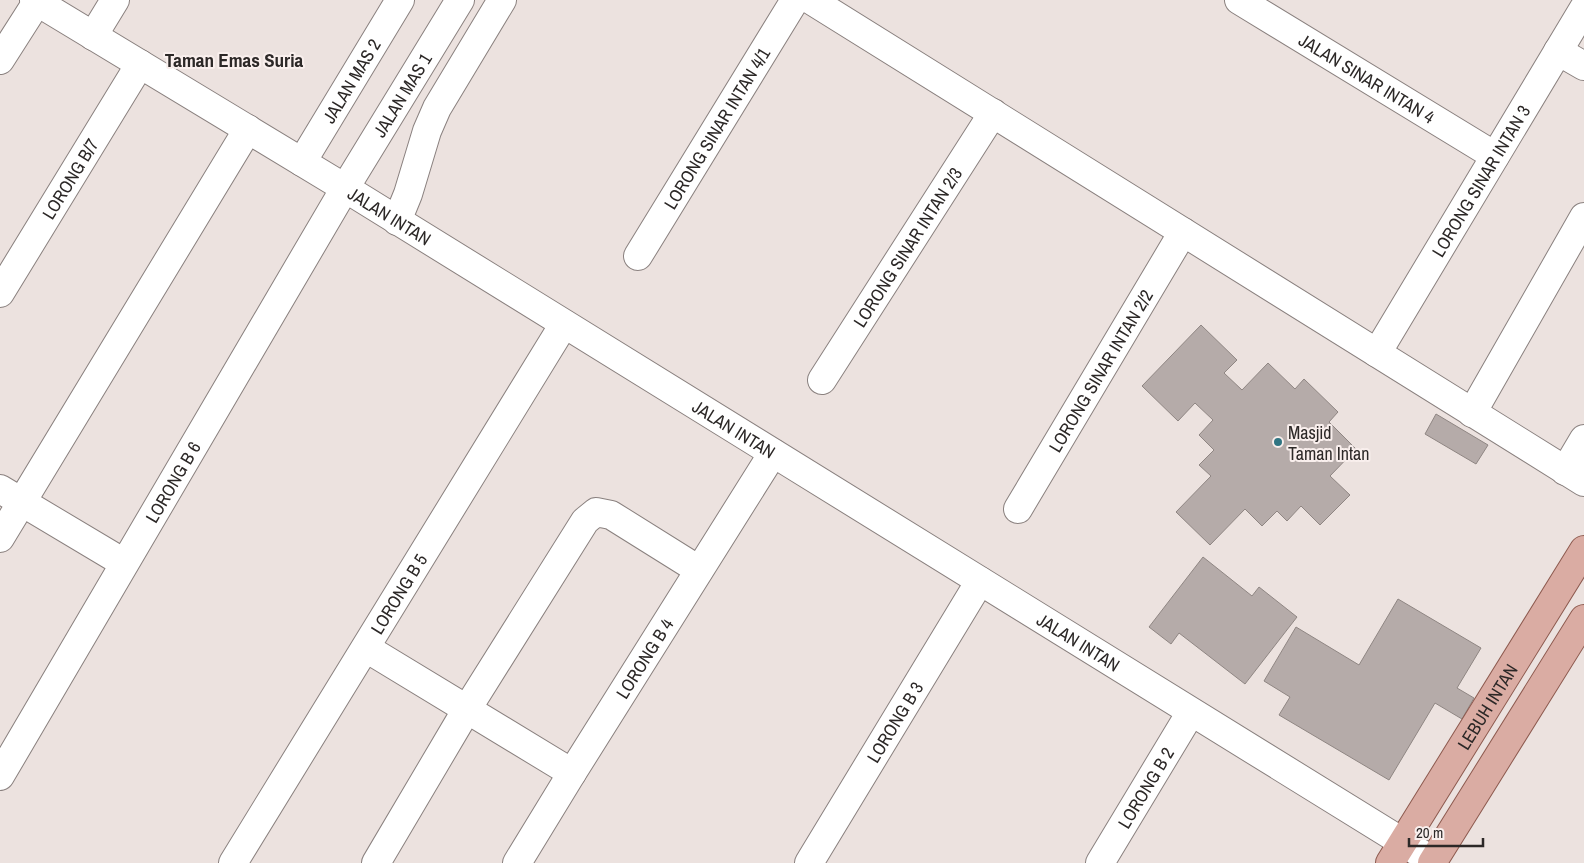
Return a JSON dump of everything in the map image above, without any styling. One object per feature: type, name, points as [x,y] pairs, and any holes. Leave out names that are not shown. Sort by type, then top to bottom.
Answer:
[{"type":"main road","name":"LEBUH INTAN","points":[[1396,853],[1584,550]]},
{"type":"main road","name":"LEBUH INTAN","points":[[1432,862],[1584,619]]},
{"type":"street","points":[[93,36],[115,0]]},
{"type":"street","name":"JALAN MAS 2","points":[[302,162],[400,0]]},
{"type":"street","name":"JALAN MAS 1","points":[[345,188],[460,0]]},
{"type":"street","points":[[397,221],[408,194],[427,131],[437,108],[502,0]]},
{"type":"street","name":"LORONG SINAR INTAN 4/1","points":[[638,256],[795,0]]},
{"type":"street","points":[[811,0],[1575,476],[1584,439]]},
{"type":"street","name":"JALAN SINAR INTAN 4","points":[[1239,0],[1495,156]]},
{"type":"street","points":[[0,60],[35,1]]},
{"type":"street","name":"JALAN INTAN","points":[[35,1],[345,188],[1191,712],[1396,853],[1432,862]]},
{"type":"street","name":"LORONG SINAR INTAN 3","points":[[1377,353],[1584,8]]},
{"type":"street","points":[[1558,51],[1584,66]]},
{"type":"street","name":"LORONG B/7","points":[[0,293],[140,64]]},
{"type":"street","name":"LORONG SINAR INTAN 2/3","points":[[822,380],[993,114]]},
{"type":"street","points":[[0,538],[11,496],[248,129]]},
{"type":"street","name":"LORONG B 6","points":[[0,776],[345,188]]},
{"type":"street","points":[[1472,412],[1584,217]]},
{"type":"street","name":"LORONG SINAR INTAN 2/2","points":[[1018,509],[1183,232]]},
{"type":"street","name":"LORONG B 5","points":[[233,863],[564,324]]},
{"type":"street","name":"LORONG B 4","points":[[518,863],[572,773],[773,453]]},
{"type":"street","points":[[11,496],[124,563]]},
{"type":"street","points":[[376,863],[467,709],[585,521],[596,512],[611,515],[699,570]]},
{"type":"street","name":"LORONG B 3","points":[[809,863],[980,581]]},
{"type":"street","points":[[366,648],[572,773]]},
{"type":"street","name":"LORONG B 2","points":[[1100,863],[1191,712]]},
{"type":"building","name":"Masjid Taman Intan","points":[[1201,325],[1237,360],[1224,373],[1242,390],[1268,363],[1295,389],[1304,379],[1338,412],[1329,422],[1356,449],[1330,476],[1350,495],[1320,525],[1301,506],[1287,521],[1277,511],[1262,526],[1245,509],[1210,545],[1176,512],[1211,476],[1199,465],[1214,450],[1199,435],[1213,420],[1195,403],[1178,421],[1142,386]]},
{"type":"building","points":[[1436,414],[1488,445],[1476,464],[1425,434]]},
{"type":"building","points":[[1203,557],[1252,596],[1259,587],[1297,617],[1245,684],[1179,633],[1171,644],[1149,627]]},
{"type":"building","points":[[1398,599],[1481,648],[1457,688],[1474,698],[1462,719],[1435,703],[1389,780],[1279,715],[1290,697],[1264,681],[1296,627],[1359,665]]},
{"type":"place","name":"Masjid Taman Intan","points":[[1278,442]]},
{"type":"district","name":"Taman Emas Suria","points":[[234,60]]}]
